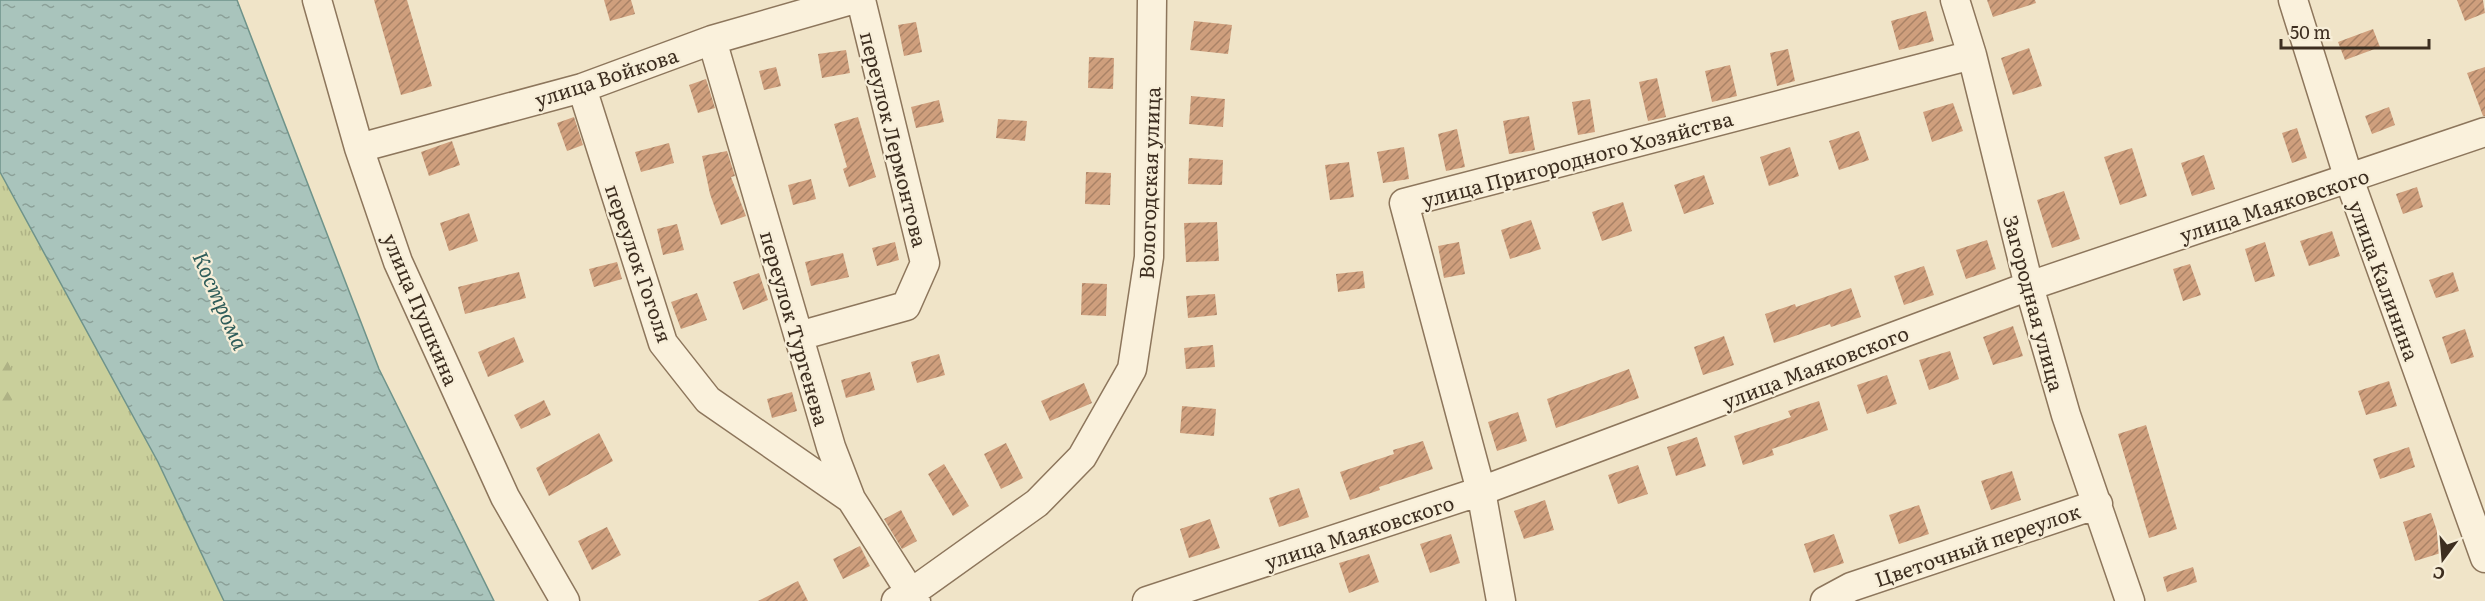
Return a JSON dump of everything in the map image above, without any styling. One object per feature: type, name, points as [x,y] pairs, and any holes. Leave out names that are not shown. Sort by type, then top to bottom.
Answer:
[{"type":"street","name":"улица Пушкина","points":[[317,0],[359,148],[398,262],[505,497],[565,601]]},
{"type":"street","name":"улица Войкова","points":[[359,148],[582,88],[712,40],[851,0]]},
{"type":"street","name":"переулок Лермонтова","points":[[799,336],[906,306],[925,263],[861,0]]},
{"type":"street","name":"Вологодская улица","points":[[908,598],[1037,503],[1075,465],[1082,457],[1132,369],[1149,257],[1152,0]]},
{"type":"street","name":"Загородная улица","points":[[1955,0],[1972,55],[2030,285],[2066,416],[2130,601]]},
{"type":"street","name":"улица Калинина","points":[[2293,0],[2349,180],[2485,558]]},
{"type":"street","name":"переулок Тургенева","points":[[712,40],[831,447],[851,499],[908,598]]},
{"type":"street","name":"улица Пригородного Хозяйства","points":[[1501,601],[1480,491],[1404,203],[1972,55]]},
{"type":"street","name":"переулок Гоголя","points":[[582,88],[663,343],[708,399],[851,499]]},
{"type":"street","name":"улица Маяковского","points":[[1146,601],[1480,491],[2030,285],[2349,180],[2485,132]]},
{"type":"street","name":"Цветочный переулок","points":[[1825,601],[1851,587],[2098,504]]},
{"type":"green space","points":[[0,172],[158,462],[224,601],[0,601]]},
{"type":"green space","points":[[0,340],[18,387],[0,425]]},
{"type":"water","name":"Кострома","points":[[0,0],[237,0],[379,369],[494,601],[224,601],[158,462],[0,172]]},
{"type":"building","points":[[374,0],[407,0],[432,86],[401,95]]},
{"type":"building","points":[[604,0],[631,0],[635,14],[610,21]]},
{"type":"building","points":[[1987,0],[2035,0],[2036,3],[1993,17]]},
{"type":"building","points":[[2457,0],[2483,0],[2485,13],[2465,21]]},
{"type":"building","points":[[1926,11],[1934,41],[1899,50],[1891,21]]},
{"type":"building","points":[[1194,21],[1232,25],[1228,54],[1190,50]]},
{"type":"building","points":[[916,22],[922,52],[904,56],[898,25]]},
{"type":"building","points":[[2373,29],[2380,47],[2345,60],[2338,42]]},
{"type":"building","points":[[2029,48],[2042,86],[2013,95],[2001,58]]},
{"type":"building","points":[[1788,49],[1795,81],[1777,86],[1770,53]]},
{"type":"building","points":[[846,50],[850,73],[822,78],[818,54]]},
{"type":"building","points":[[1089,57],[1114,58],[1113,89],[1088,88]]},
{"type":"building","points":[[1730,65],[1737,96],[1712,102],[1705,71]]},
{"type":"building","points":[[776,67],[781,86],[764,90],[759,71]]},
{"type":"building","points":[[2485,67],[2485,116],[2483,116],[2467,73]]},
{"type":"building","points":[[1657,78],[1666,117],[1648,121],[1639,82]]},
{"type":"building","points":[[706,79],[715,108],[698,113],[689,85]]},
{"type":"building","points":[[1191,96],[1225,99],[1223,127],[1189,124]]},
{"type":"building","points":[[1590,99],[1595,132],[1578,135],[1572,102]]},
{"type":"building","points":[[939,100],[944,122],[916,128],[911,107]]},
{"type":"building","points":[[1953,103],[1963,131],[1932,142],[1923,112]]},
{"type":"building","points":[[2389,107],[2395,125],[2372,134],[2365,116]]},
{"type":"building","points":[[1529,116],[1535,150],[1509,154],[1503,121]]},
{"type":"building","points":[[574,117],[583,145],[567,151],[557,123]]},
{"type":"building","points":[[858,117],[876,177],[849,187],[843,169],[847,167],[834,124]]},
{"type":"building","points":[[998,119],[1027,121],[1025,141],[996,138]]},
{"type":"building","points":[[2297,128],[2307,158],[2292,163],[2282,133]]},
{"type":"building","points":[[1457,129],[1465,167],[1446,171],[1438,134]]},
{"type":"building","points":[[1859,131],[1869,160],[1839,170],[1829,141]]},
{"type":"building","points":[[452,141],[460,165],[429,176],[421,152]]},
{"type":"building","points":[[669,143],[674,163],[641,172],[635,152]]},
{"type":"building","points":[[1404,147],[1409,179],[1383,183],[1377,152]]},
{"type":"building","points":[[1790,147],[1799,176],[1769,186],[1760,157]]},
{"type":"building","points":[[2132,148],[2147,196],[2120,205],[2104,157]]},
{"type":"building","points":[[727,151],[735,176],[731,177],[746,216],[721,225],[710,194],[702,156]]},
{"type":"building","points":[[2204,155],[2215,189],[2192,196],[2181,163]]},
{"type":"building","points":[[1189,158],[1223,160],[1222,185],[1188,184]]},
{"type":"building","points":[[1349,162],[1354,197],[1330,200],[1325,165]]},
{"type":"building","points":[[1086,172],[1111,173],[1110,205],[1085,204]]},
{"type":"building","points":[[1704,175],[1714,204],[1684,214],[1674,185]]},
{"type":"building","points":[[811,179],[816,199],[793,205],[788,185]]},
{"type":"building","points":[[2417,187],[2423,207],[2403,214],[2396,194]]},
{"type":"building","points":[[2064,191],[2080,239],[2052,248],[2037,200]]},
{"type":"building","points":[[1623,202],[1632,231],[1602,241],[1592,212]]},
{"type":"building","points":[[469,213],[478,241],[449,251],[440,223]]},
{"type":"building","points":[[1531,220],[1541,249],[1510,259],[1501,230]]},
{"type":"building","points":[[1217,222],[1219,261],[1186,262],[1184,223]]},
{"type":"building","points":[[677,224],[684,250],[663,255],[657,229]]},
{"type":"building","points":[[2332,231],[2340,256],[2309,266],[2300,241]]},
{"type":"building","points":[[1987,240],[1996,269],[1966,279],[1956,250]]},
{"type":"building","points":[[895,242],[899,260],[877,266],[872,248]]},
{"type":"building","points":[[1459,242],[1465,274],[1444,278],[1438,246]]},
{"type":"building","points":[[2265,242],[2275,276],[2255,282],[2245,249]]},
{"type":"building","points":[[843,253],[849,277],[811,286],[805,262]]},
{"type":"building","points":[[617,262],[622,279],[594,287],[589,269]]},
{"type":"building","points":[[2190,264],[2201,295],[2183,301],[2173,269]]},
{"type":"building","points":[[1924,266],[1934,295],[1904,305],[1894,276]]},
{"type":"building","points":[[1363,271],[1365,288],[1338,292],[1336,274]]},
{"type":"building","points":[[519,272],[526,298],[465,314],[458,287]]},
{"type":"building","points":[[2453,272],[2459,291],[2436,298],[2429,280]]},
{"type":"building","points":[[759,273],[768,300],[743,310],[733,282]]},
{"type":"building","points":[[1082,283],[1107,284],[1106,316],[1081,315]]},
{"type":"building","points":[[1851,288],[1861,317],[1831,327],[1830,324],[1774,343],[1765,314],[1795,304],[1796,307]]},
{"type":"building","points":[[697,293],[707,320],[681,329],[671,302]]},
{"type":"building","points":[[1215,294],[1217,315],[1188,318],[1186,296]]},
{"type":"building","points":[[2013,326],[2023,356],[1993,365],[1983,337]]},
{"type":"building","points":[[2465,329],[2474,357],[2451,364],[2442,337]]},
{"type":"building","points":[[1724,336],[1734,365],[1703,375],[1694,347]]},
{"type":"building","points":[[514,337],[524,362],[488,377],[478,352]]},
{"type":"building","points":[[1213,345],[1215,367],[1186,369],[1184,348]]},
{"type":"building","points":[[1950,351],[1959,379],[1929,390],[1919,360]]},
{"type":"building","points":[[939,354],[945,375],[917,383],[911,362]]},
{"type":"building","points":[[1629,369],[1639,398],[1556,428],[1547,399]]},
{"type":"building","points":[[870,372],[875,390],[846,398],[841,380]]},
{"type":"building","points":[[1887,375],[1897,404],[1867,414],[1857,385]]},
{"type":"building","points":[[2389,381],[2397,406],[2366,415],[2358,391]]},
{"type":"building","points":[[1084,383],[1092,403],[1050,421],[1041,401]]},
{"type":"building","points":[[792,392],[797,411],[772,418],[767,399]]},
{"type":"building","points":[[544,400],[551,415],[521,429],[514,415]]},
{"type":"building","points":[[1819,401],[1828,430],[1772,449],[1774,455],[1743,465],[1734,436],[1791,417],[1788,411]]},
{"type":"building","points":[[1182,406],[1216,409],[1214,436],[1180,433]]},
{"type":"building","points":[[1518,412],[1527,441],[1497,451],[1488,422]]},
{"type":"building","points":[[2146,425],[2177,529],[2149,538],[2118,434]]},
{"type":"building","points":[[599,433],[613,461],[549,496],[536,468]]},
{"type":"building","points":[[1697,437],[1706,466],[1676,476],[1667,447]]},
{"type":"building","points":[[1423,441],[1433,469],[1379,487],[1380,490],[1350,500],[1340,472],[1394,454],[1393,450]]},
{"type":"building","points":[[1006,443],[1023,478],[1001,489],[984,454]]},
{"type":"building","points":[[2409,447],[2415,467],[2380,479],[2373,459]]},
{"type":"building","points":[[944,464],[969,506],[953,516],[928,474]]},
{"type":"building","points":[[1638,465],[1648,494],[1618,504],[1608,475]]},
{"type":"building","points":[[2012,471],[2021,500],[1991,510],[1981,481]]},
{"type":"building","points":[[1299,488],[1309,517],[1279,527],[1269,498]]},
{"type":"building","points":[[1545,500],[1554,530],[1524,539],[1514,511]]},
{"type":"building","points":[[1919,505],[1929,534],[1899,544],[1889,515]]},
{"type":"building","points":[[901,510],[917,541],[902,549],[884,519]]},
{"type":"building","points":[[2431,513],[2444,552],[2415,561],[2403,522]]},
{"type":"building","points":[[1210,519],[1220,548],[1189,558],[1180,529]]},
{"type":"building","points":[[607,527],[621,555],[592,570],[578,541]]},
{"type":"building","points":[[1451,534],[1460,563],[1430,573],[1420,544]]},
{"type":"building","points":[[1834,534],[1844,563],[1814,573],[1804,544]]},
{"type":"building","points":[[860,546],[870,566],[843,579],[833,559]]},
{"type":"building","points":[[1369,554],[1379,582],[1349,593],[1339,563]]},
{"type":"building","points":[[2193,567],[2197,582],[2167,592],[2163,577]]},
{"type":"building","points":[[798,581],[808,601],[758,601]]}]
